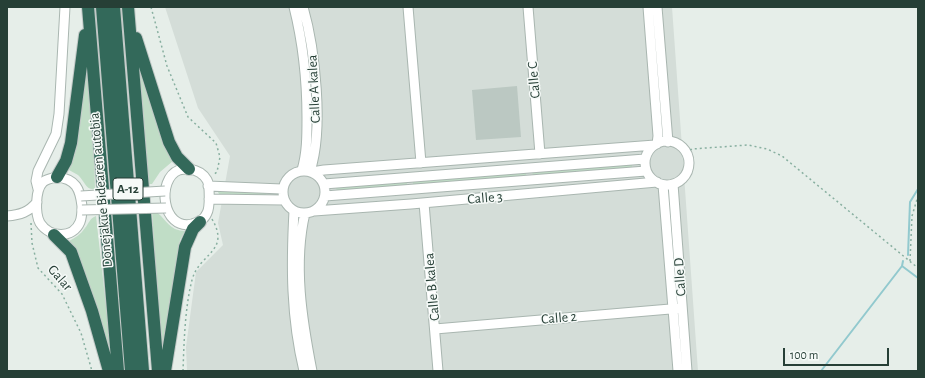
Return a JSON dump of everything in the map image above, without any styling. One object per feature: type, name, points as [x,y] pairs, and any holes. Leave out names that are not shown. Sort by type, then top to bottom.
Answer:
[{"type":"highway","name":"Donejakue Bidearen autobia","points":[[102,7],[131,371]]},
{"type":"highway","name":"Donejakue Bidearen autobia","points":[[114,7],[143,371]]},
{"type":"highway","points":[[128,7],[138,46],[169,142],[177,157],[189,169]]},
{"type":"highway","points":[[128,7],[158,371]]},
{"type":"highway","points":[[56,177],[66,161],[71,143],[88,8]]},
{"type":"highway","points":[[88,8],[118,371]]},
{"type":"highway","points":[[165,371],[181,262],[185,247],[193,230],[204,218]]},
{"type":"highway","points":[[54,235],[71,252],[92,311],[110,371]]},
{"type":"street","points":[[42,161],[47,172],[56,177],[66,178],[72,181],[79,190],[81,196],[82,210],[80,222],[74,230],[66,234],[54,235],[40,223],[37,202],[38,189],[36,181],[42,161],[56,134],[60,99],[65,7]]},
{"type":"street","name":"Calle A kalea","points":[[294,7],[303,47],[307,94],[307,139],[304,162],[308,171]]},
{"type":"street","name":"Calle A kalea","points":[[303,7],[313,59],[316,92],[314,160],[308,171]]},
{"type":"street","points":[[408,7],[421,162]]},
{"type":"street","name":"Calle C","points":[[528,7],[540,154]]},
{"type":"street","points":[[308,171],[317,175],[324,184],[325,196],[319,207],[310,212],[294,211],[286,204],[282,189],[287,178],[292,174],[308,171],[540,154],[656,144],[668,142],[678,145],[686,153],[688,159],[687,172],[673,184],[660,183],[649,176],[646,171],[645,159],[647,154],[656,144],[658,136],[648,7]]},
{"type":"street","points":[[657,7],[668,142]]},
{"type":"street","name":"Calle 3","points":[[324,184],[645,159]]},
{"type":"street","points":[[189,169],[201,174],[207,184],[209,207],[204,218],[189,224],[178,223],[170,216],[166,208],[165,191],[172,175],[179,170],[189,169]]},
{"type":"street","name":"Calle 3","points":[[325,196],[646,171]]},
{"type":"street","points":[[38,189],[43,182],[56,177]]},
{"type":"street","name":"Calle 3","points":[[310,212],[660,183]]},
{"type":"street","name":"Calle D","points":[[660,183],[687,371]]},
{"type":"street","points":[[207,184],[282,189]]},
{"type":"street","name":"Calle D","points":[[673,184],[678,308],[678,371]]},
{"type":"street","points":[[81,196],[165,191]]},
{"type":"street","points":[[209,199],[284,200]]},
{"type":"street","points":[[7,216],[18,215],[26,212],[37,202]]},
{"type":"street","name":"Calle B kalea","points":[[424,203],[438,371]]},
{"type":"street","points":[[82,210],[166,208]]},
{"type":"street","points":[[294,211],[292,256],[293,309],[299,350],[304,371]]},
{"type":"street","points":[[310,212],[302,227],[300,265],[302,308],[312,371]]},
{"type":"street","points":[[18,215],[40,223]]},
{"type":"street","name":"Calle 2","points":[[435,329],[678,308]]},
{"type":"path","points":[[151,7],[167,66],[188,117],[216,143],[220,157],[217,172],[207,184]]},
{"type":"path","points":[[686,153],[692,149],[748,146],[767,149],[782,156],[918,268]]},
{"type":"path","points":[[910,261],[912,252],[912,216],[918,196]]},
{"type":"path","points":[[183,371],[186,317],[192,281],[196,269],[216,247],[218,240],[218,233],[215,224],[204,218]]},
{"type":"path","name":"Galar","points":[[30,219],[32,243],[38,268],[62,294],[81,332],[92,371]]},
{"type":"shaded area","points":[[165,7],[672,7],[698,371],[187,371],[186,347],[196,272],[223,245],[218,223],[230,156],[198,108]]},
{"type":"green space","points":[[134,46],[169,156],[173,161],[160,172],[152,184],[149,184],[141,130]]},
{"type":"green space","points":[[87,51],[94,150],[95,189],[87,187],[78,175],[69,170],[75,151]]},
{"type":"green space","points":[[632,163],[632,167],[533,175],[532,172]]},
{"type":"green space","points":[[526,172],[526,176],[413,185],[413,181]]},
{"type":"green space","points":[[407,182],[407,185],[337,191],[336,188]]},
{"type":"green space","points":[[218,192],[266,193],[266,196],[219,194]]},
{"type":"green space","points":[[152,210],[172,227],[185,231],[180,240],[161,364]]},
{"type":"green space","points":[[96,216],[113,369],[69,241],[80,234],[91,219]]},
{"type":"building","points":[[517,86],[521,137],[476,140],[472,90]]},
{"type":"waterway","points":[[908,255],[910,202],[918,189]]},
{"type":"waterway","points":[[821,371],[902,266],[903,261]]},
{"type":"waterway","points":[[902,266],[918,278]]}]
